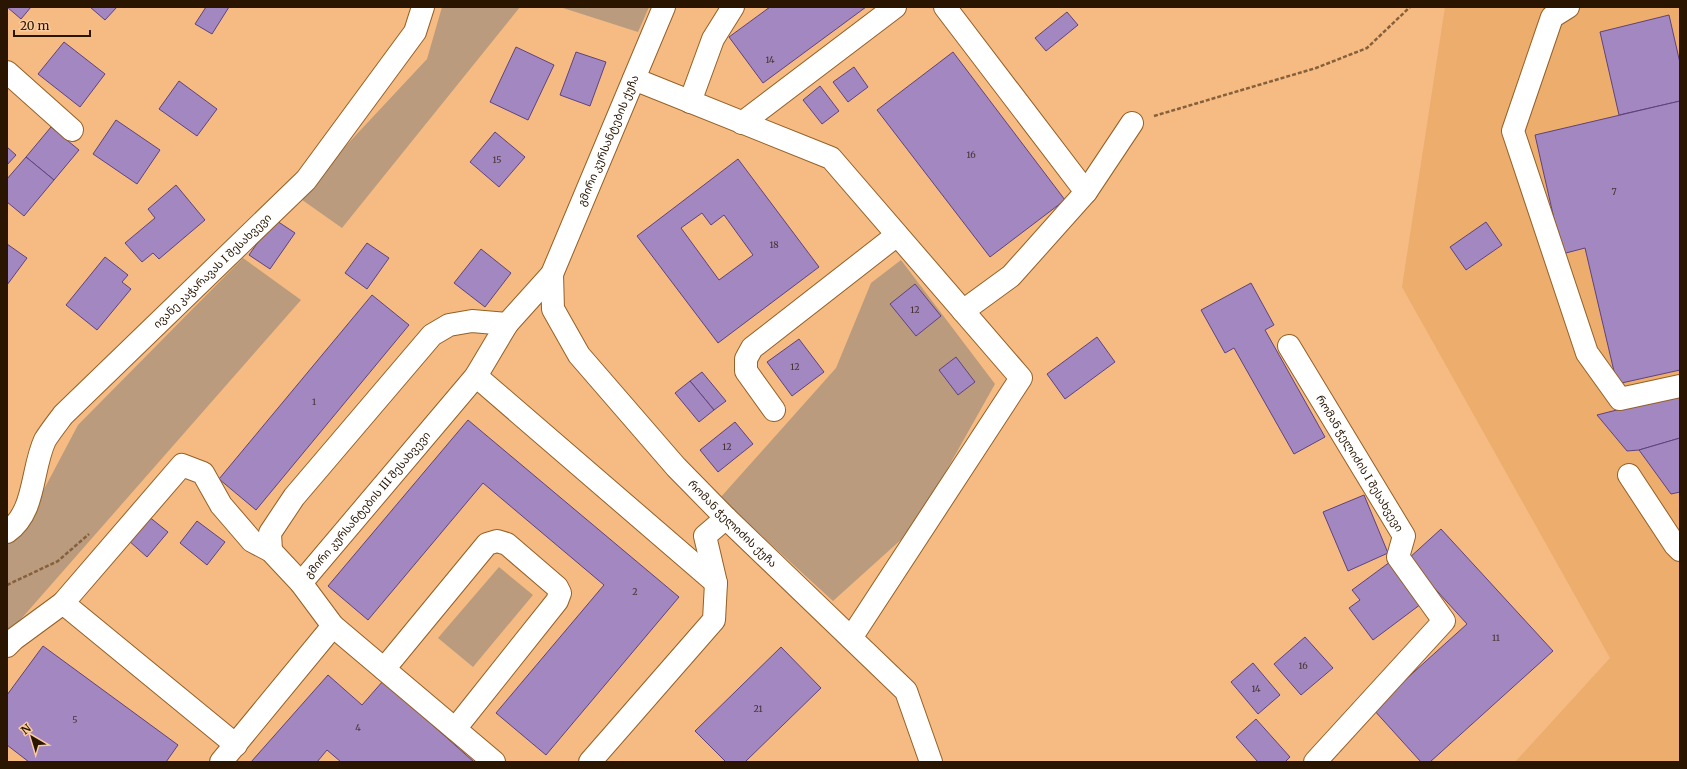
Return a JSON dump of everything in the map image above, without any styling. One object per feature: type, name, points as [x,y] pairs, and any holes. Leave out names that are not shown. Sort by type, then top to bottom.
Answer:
[{"type":"street","name":"ივანე კაჭარავას I შესახვევი","points":[[7,532],[13,528],[25,512],[45,440],[63,415],[306,180],[415,32],[423,7]]},
{"type":"street","name":"გმირი კურსანტების ქუჩა","points":[[552,274],[664,7]]},
{"type":"street","points":[[690,102],[713,39],[733,7]]},
{"type":"street","points":[[742,123],[895,7]]},
{"type":"street","points":[[945,7],[1086,192]]},
{"type":"street","points":[[1568,7],[1552,17],[1513,131],[1587,353],[1620,399],[1680,386]]},
{"type":"street","points":[[7,72],[72,130]]},
{"type":"street","points":[[634,80],[831,158],[1021,378],[851,638]]},
{"type":"street","points":[[963,311],[1011,276],[1086,192],[1132,123]]},
{"type":"street","points":[[774,410],[746,371],[746,359],[752,348],[897,235]]},
{"type":"street","name":"გმირი კურსანტების III შესახვევი","points":[[494,762],[333,626],[301,583],[476,376],[507,324],[552,274]]},
{"type":"street","name":"რომან ჭელიძის ქუჩა","points":[[552,274],[553,309],[578,355],[676,467],[726,518],[906,691],[931,762]]},
{"type":"street","points":[[271,551],[270,534],[294,497],[432,335],[449,325],[472,321],[507,324]]},
{"type":"street","name":"რომან ჭელიძის I შესახვევი","points":[[1288,346],[1404,536],[1398,556],[1444,621],[1315,762]]},
{"type":"street","points":[[476,376],[716,583]]},
{"type":"street","points":[[7,646],[14,639],[63,603],[182,465],[203,473],[220,505],[252,541],[271,551],[301,583]]},
{"type":"street","points":[[1629,475],[1680,550]]},
{"type":"street","points":[[590,762],[714,620],[716,583],[705,536],[726,518]]},
{"type":"street","points":[[384,669],[486,544],[497,541],[507,544],[557,587],[560,593],[558,601],[455,728]]},
{"type":"street","points":[[63,603],[236,745]]},
{"type":"street","points":[[221,762],[333,626]]},
{"type":"path","points":[[1132,123],[1316,68],[1367,48],[1410,7]]},
{"type":"path","points":[[7,585],[58,560],[90,532]]},
{"type":"shaded area","points":[[442,7],[520,7],[342,228],[298,197],[427,59]]},
{"type":"shaded area","points":[[560,7],[649,7],[638,32]]},
{"type":"shaded area","points":[[1445,7],[1680,7],[1680,762],[1515,762],[1610,658],[1402,287]]},
{"type":"shaded area","points":[[243,258],[301,300],[7,635],[7,545],[24,527],[78,425]]},
{"type":"shaded area","points":[[901,260],[995,384],[914,528],[833,601],[720,498],[836,368],[871,283]]},
{"type":"shaded area","points":[[499,567],[533,595],[473,667],[438,638]]},
{"type":"building","points":[[7,7],[31,7],[21,19]]},
{"type":"building","points":[[90,7],[117,7],[105,20]]},
{"type":"building","points":[[206,7],[229,7],[212,34],[195,24]]},
{"type":"building","points":[[770,7],[866,7],[763,83],[729,37]]},
{"type":"building","points":[[1067,12],[1078,25],[1046,51],[1035,38]]},
{"type":"building","points":[[1669,15],[1680,63],[1680,101],[1619,115],[1600,32]]},
{"type":"building","points":[[64,42],[105,74],[80,107],[38,74]]},
{"type":"building","points":[[516,47],[554,65],[528,120],[490,102]]},
{"type":"building","points":[[576,52],[606,62],[590,106],[560,95]]},
{"type":"building","points":[[953,52],[1065,200],[990,257],[877,110]]},
{"type":"building","points":[[854,67],[868,87],[848,102],[833,82]]},
{"type":"building","points":[[179,81],[217,109],[197,136],[159,109]]},
{"type":"building","points":[[820,86],[839,111],[822,124],[803,100]]},
{"type":"building","points":[[1680,101],[1680,370],[1617,384],[1585,248],[1562,254],[1535,135]]},
{"type":"building","points":[[116,120],[160,150],[137,184],[93,154]]},
{"type":"building","points":[[51,127],[79,150],[54,180],[26,157]]},
{"type":"building","points":[[495,132],[525,157],[499,187],[470,162]]},
{"type":"building","points":[[7,147],[16,155],[7,165]]},
{"type":"building","points":[[26,157],[54,180],[24,216],[7,202],[7,179]]},
{"type":"building","points":[[738,159],[819,267],[718,343],[637,236]],"holes":[[[702,213],[711,225],[724,215],[753,255],[719,280],[681,228]]]},
{"type":"building","points":[[176,185],[205,220],[159,259],[153,253],[142,262],[125,243],[155,218],[148,209]]},
{"type":"building","points":[[274,219],[295,233],[270,269],[249,255]]},
{"type":"building","points":[[1486,222],[1502,245],[1466,270],[1450,247]]},
{"type":"building","points":[[367,243],[389,258],[367,289],[345,273]]},
{"type":"building","points":[[7,244],[27,258],[7,285]]},
{"type":"building","points":[[481,249],[511,273],[485,307],[454,283]]},
{"type":"building","points":[[105,257],[128,275],[122,282],[131,289],[97,330],[66,305]]},
{"type":"building","points":[[1251,283],[1274,325],[1265,330],[1325,437],[1294,454],[1234,348],[1225,353],[1201,310]]},
{"type":"building","points":[[915,284],[941,316],[916,336],[890,304]]},
{"type":"building","points":[[372,295],[409,325],[256,510],[219,479]]},
{"type":"building","points":[[1097,337],[1115,362],[1065,399],[1047,374]]},
{"type":"building","points":[[799,339],[824,372],[792,396],[767,362]]},
{"type":"building","points":[[956,357],[975,382],[958,395],[939,370]]},
{"type":"building","points":[[702,372],[726,401],[714,410],[690,381]]},
{"type":"building","points":[[690,381],[714,410],[699,422],[675,393]]},
{"type":"building","points":[[1680,394],[1680,438],[1639,450],[1627,451],[1597,415]]},
{"type":"building","points":[[468,420],[679,597],[546,755],[496,713],[604,585],[483,483],[368,620],[328,586]]},
{"type":"building","points":[[735,422],[753,444],[718,472],[700,450]]},
{"type":"building","points":[[1680,438],[1680,492],[1671,494],[1639,450]]},
{"type":"building","points":[[1364,495],[1388,553],[1348,571],[1323,512]]},
{"type":"building","points":[[148,516],[168,532],[147,557],[128,540]]},
{"type":"building","points":[[197,521],[225,542],[207,565],[180,543]]},
{"type":"building","points":[[1441,529],[1553,651],[1430,762],[1421,762],[1373,709],[1467,624],[1408,559]]},
{"type":"building","points":[[1394,559],[1425,601],[1373,640],[1349,608],[1360,600],[1352,590]]},
{"type":"building","points":[[1305,637],[1333,668],[1301,695],[1274,664]]},
{"type":"building","points":[[43,646],[178,745],[166,762],[29,762],[7,745],[7,695]]},
{"type":"building","points":[[781,647],[821,688],[745,762],[726,762],[695,731]]},
{"type":"building","points":[[1253,663],[1280,695],[1258,714],[1231,682]]},
{"type":"building","points":[[328,675],[362,705],[383,681],[474,762],[341,762],[327,750],[317,762],[251,762]]},
{"type":"building","points":[[1256,719],[1290,757],[1285,762],[1258,762],[1236,737]]}]
